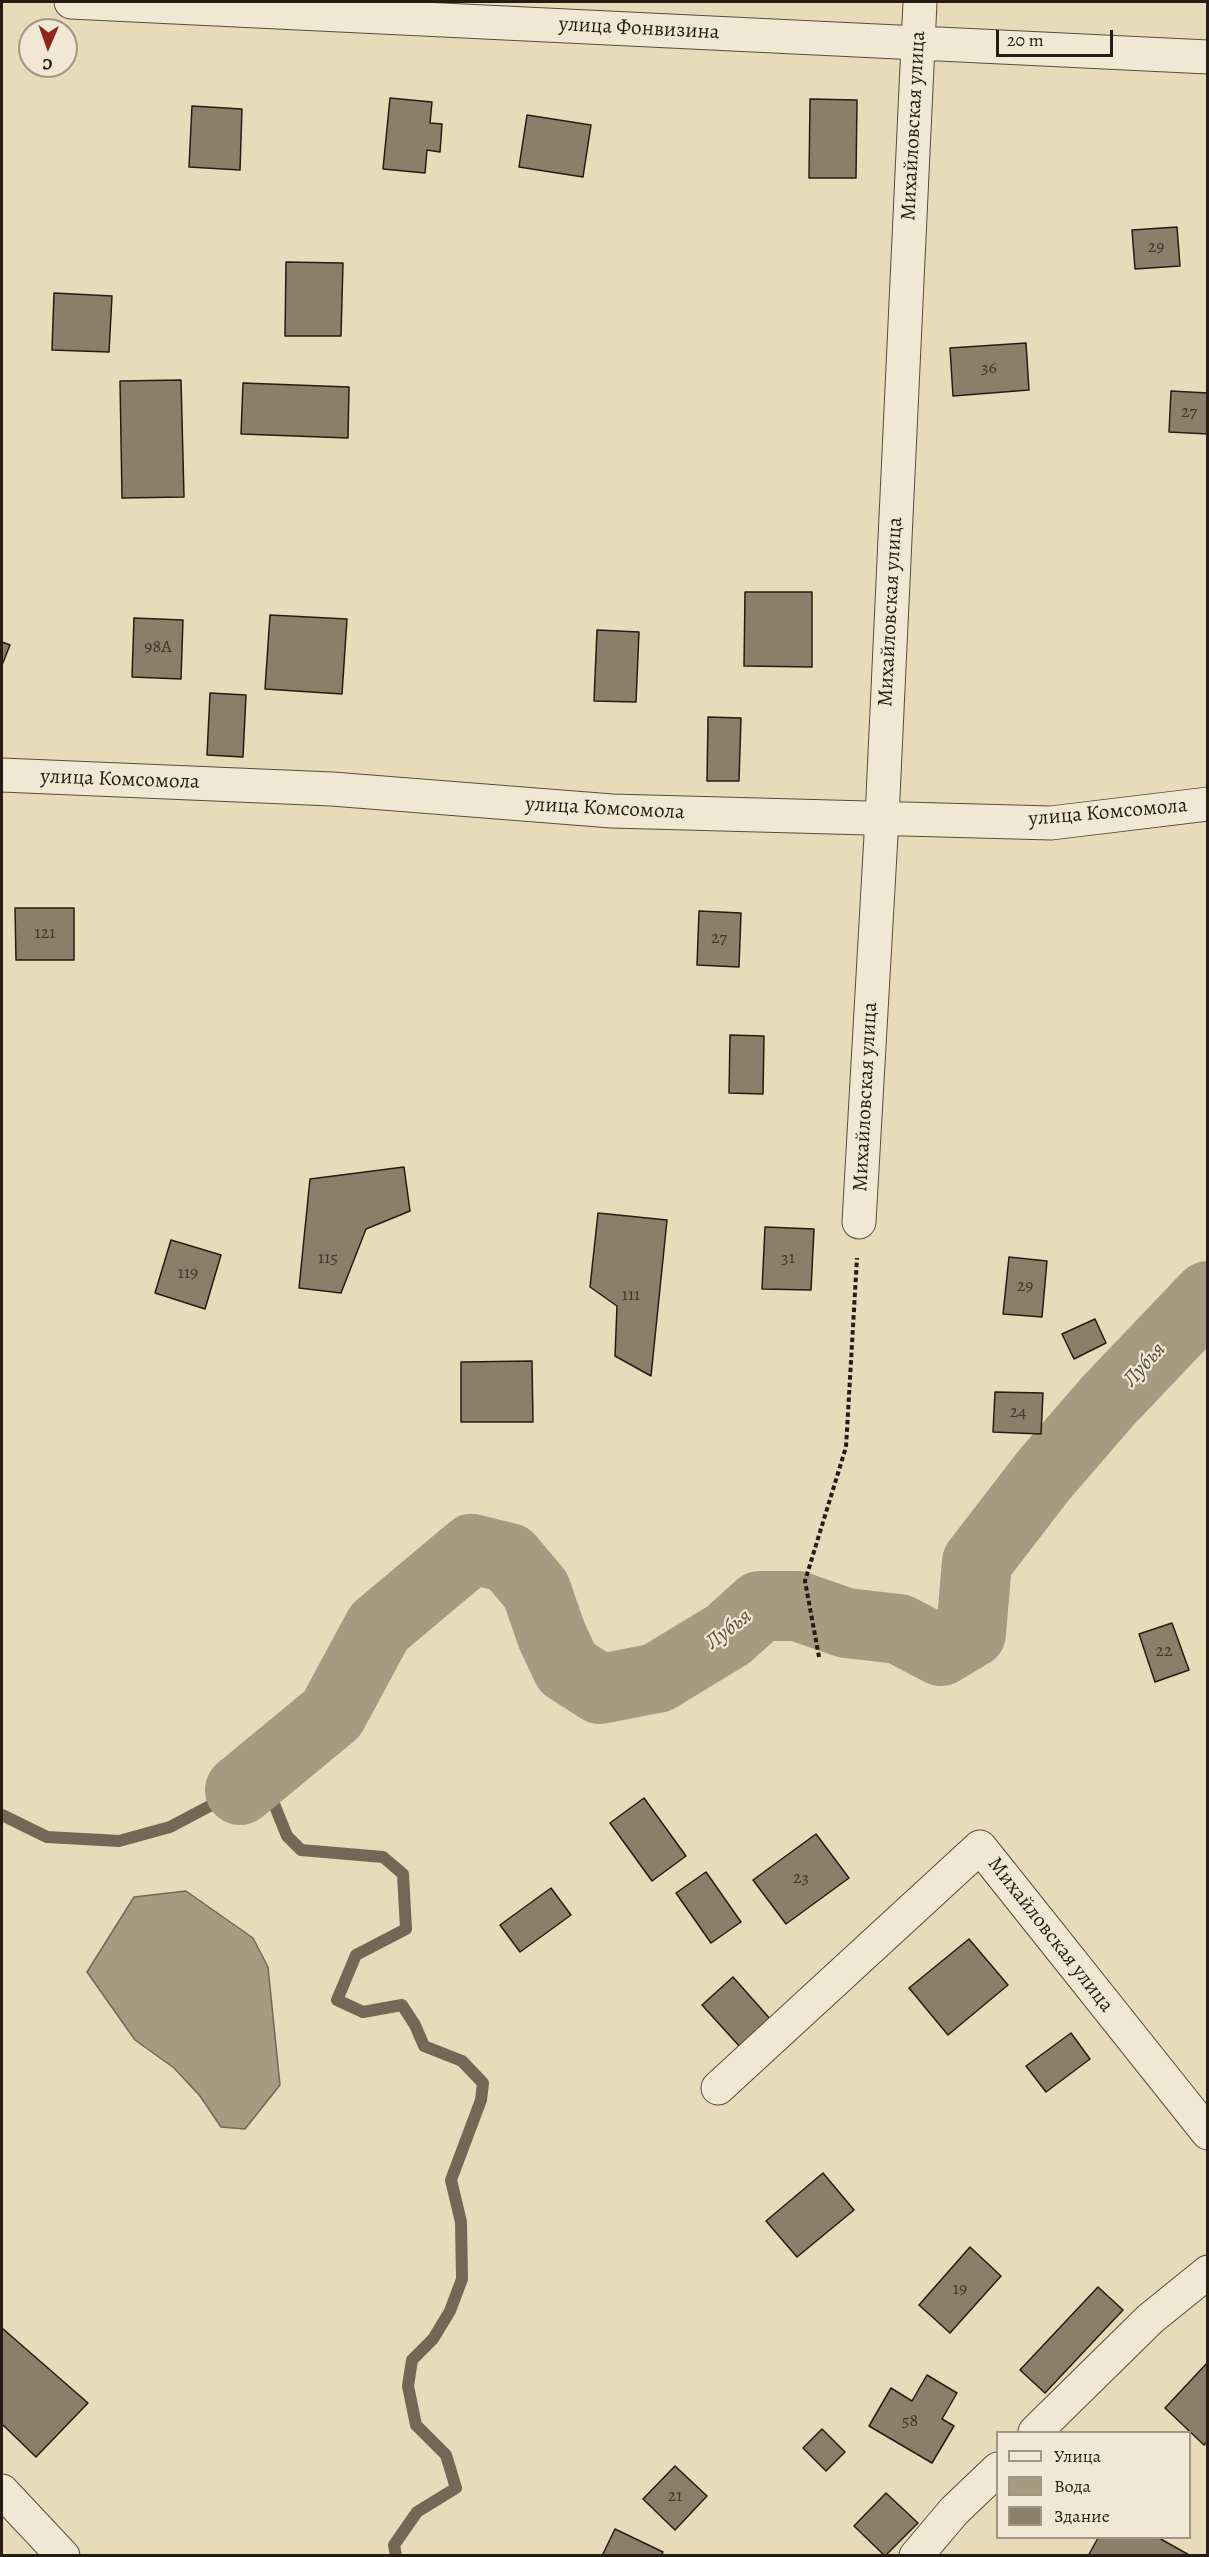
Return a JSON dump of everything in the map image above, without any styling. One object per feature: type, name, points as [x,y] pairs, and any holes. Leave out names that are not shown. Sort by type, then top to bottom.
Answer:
[{"type":"street","name":"улица Фонвизина","points":[[71,2],[1208,57]]},
{"type":"street","name":"Михайловская улица","points":[[859,1222],[882,818],[920,2]]},
{"type":"street","name":"улица Комсомола","points":[[2,775],[333,789],[612,811],[1051,823],[1208,804]]},
{"type":"street","name":"Михайловская улица","points":[[718,2088],[980,1847],[1208,2133]]},
{"type":"street","points":[[1037,2431],[1150,2319],[1208,2272]]},
{"type":"street","points":[[916,2556],[954,2511],[996,2471]]},
{"type":"street","points":[[2,2491],[63,2556]]},
{"type":"path","points":[[819,1657],[805,1581],[846,1447],[859,1222]]},
{"type":"water","points":[[186,1891],[253,1938],[268,1967],[280,2085],[245,2129],[221,2127],[200,2096],[174,2068],[135,2040],[87,1972],[134,1897]]},
{"type":"building","points":[[390,98],[432,102],[430,123],[442,124],[440,152],[427,150],[425,173],[383,169]]},
{"type":"building","points":[[810,99],[857,100],[856,178],[809,178]]},
{"type":"building","points":[[192,106],[242,109],[240,170],[189,167]]},
{"type":"building","points":[[527,115],[591,125],[583,177],[519,167]]},
{"type":"building","points":[[1177,227],[1180,266],[1135,269],[1132,230]]},
{"type":"building","points":[[286,262],[343,263],[341,336],[285,336]]},
{"type":"building","points":[[54,293],[112,296],[109,352],[52,350]]},
{"type":"building","points":[[1026,343],[1029,390],[953,396],[950,348]]},
{"type":"building","points":[[181,380],[184,497],[122,498],[120,381]]},
{"type":"building","points":[[243,383],[349,387],[348,438],[241,434]]},
{"type":"building","points":[[1171,391],[1208,393],[1208,434],[1169,432]]},
{"type":"building","points":[[745,592],[812,592],[812,667],[744,666]]},
{"type":"building","points":[[270,615],[347,619],[342,694],[265,689]]},
{"type":"building","points":[[134,618],[183,620],[181,679],[132,677]]},
{"type":"building","points":[[597,630],[639,632],[636,702],[594,701]]},
{"type":"building","points":[[2,642],[10,645],[2,665]]},
{"type":"building","points":[[210,693],[246,695],[243,757],[207,755]]},
{"type":"building","points":[[708,717],[741,718],[739,781],[707,781]]},
{"type":"building","points":[[15,908],[74,908],[74,960],[16,960]]},
{"type":"building","points":[[699,911],[741,913],[739,967],[697,965]]},
{"type":"building","points":[[730,1035],[764,1036],[763,1094],[729,1093]]},
{"type":"building","points":[[404,1167],[410,1211],[366,1229],[341,1293],[299,1288],[310,1179]]},
{"type":"building","points":[[598,1213],[667,1220],[651,1376],[615,1356],[617,1306],[590,1287]]},
{"type":"building","points":[[765,1227],[814,1229],[811,1290],[762,1289]]},
{"type":"building","points":[[171,1240],[221,1255],[205,1309],[155,1293]]},
{"type":"building","points":[[1009,1257],[1047,1261],[1042,1317],[1003,1314]]},
{"type":"building","points":[[1095,1319],[1106,1343],[1074,1359],[1062,1334]]},
{"type":"building","points":[[532,1361],[533,1422],[461,1422],[461,1362]]},
{"type":"building","points":[[995,1392],[1043,1393],[1041,1434],[993,1432]]},
{"type":"building","points":[[1172,1623],[1189,1670],[1155,1682],[1139,1634]]},
{"type":"building","points":[[644,1798],[686,1856],[652,1881],[610,1823]]},
{"type":"building","points":[[816,1834],[849,1878],[786,1924],[753,1880]]},
{"type":"building","points":[[706,1872],[741,1922],[711,1943],[676,1893]]},
{"type":"building","points":[[551,1888],[571,1915],[520,1952],[500,1925]]},
{"type":"building","points":[[969,1939],[1008,1985],[948,2035],[909,1988]]},
{"type":"building","points":[[733,1977],[772,2021],[741,2048],[702,2005]]},
{"type":"building","points":[[1071,2033],[1090,2059],[1046,2092],[1026,2066]]},
{"type":"building","points":[[823,2173],[854,2210],[797,2257],[766,2221]]},
{"type":"building","points":[[970,2247],[1001,2276],[950,2333],[919,2305]]},
{"type":"building","points":[[1098,2287],[1123,2310],[1045,2393],[1020,2370]]},
{"type":"building","points":[[2,2328],[88,2403],[36,2457],[2,2424]]},
{"type":"building","points":[[1208,2362],[1208,2441],[1204,2445],[1165,2408]]},
{"type":"building","points":[[927,2375],[957,2393],[942,2419],[954,2426],[932,2463],[869,2426],[891,2388],[912,2401]]},
{"type":"building","points":[[822,2429],[845,2452],[826,2471],[803,2448]]},
{"type":"building","points":[[675,2466],[707,2496],[675,2530],[643,2499]]},
{"type":"building","points":[[886,2493],[918,2523],[885,2556],[854,2526]]},
{"type":"building","points":[[615,2529],[663,2552],[661,2556],[602,2556]]},
{"type":"building","points":[[1097,2539],[1161,2539],[1191,2556],[1088,2556]]},
{"type":"waterway","name":"Лубья","points":[[240,1790],[332,1714],[379,1627],[472,1549],[509,1558],[536,1590],[552,1636],[567,1668],[600,1689],[657,1678],[728,1635],[760,1606],[797,1606],[846,1623],[899,1629],[941,1651],[971,1633],[977,1562],[1044,1475],[1108,1401],[1208,1296]]},
{"type":"waterway","points":[[2,1815],[47,1837],[119,1841],[170,1827],[240,1790],[272,1799],[287,1836],[301,1850],[383,1857],[403,1874],[406,1929],[356,1955],[337,2000],[363,2012],[402,2005],[415,2025],[424,2046],[462,2061],[483,2083],[481,2100],[451,2180],[461,2222],[462,2279],[450,2311],[433,2339],[412,2360],[408,2386],[416,2425],[446,2455],[456,2488],[417,2512],[394,2545],[396,2556]]}]
